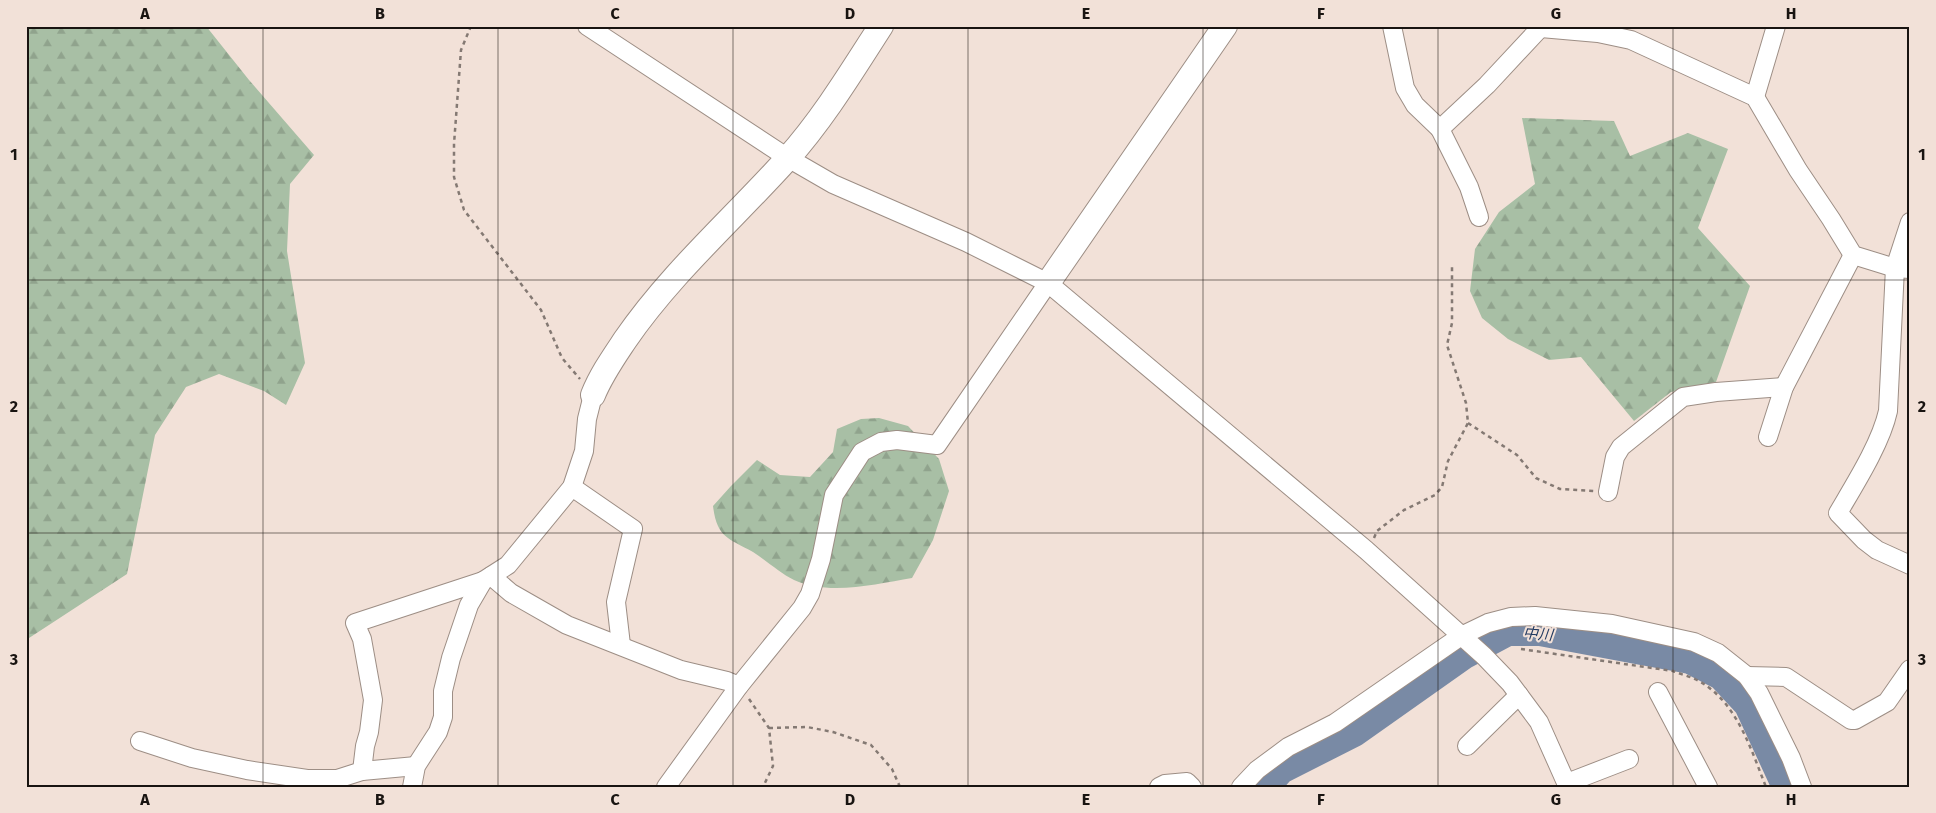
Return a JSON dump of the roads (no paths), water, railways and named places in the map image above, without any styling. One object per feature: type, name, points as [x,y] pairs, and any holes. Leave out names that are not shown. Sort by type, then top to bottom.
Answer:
[{"type":"street","points":[[587,26],[788,158],[833,184],[966,242],[1048,283],[1366,550],[1484,656],[1519,695],[1539,722],[1568,785],[1629,759]]},
{"type":"street","points":[[362,771],[373,700],[362,639],[355,624],[487,579],[508,565],[572,488],[584,451],[593,395],[600,377],[642,316],[788,158],[818,121],[881,26]]},
{"type":"street","points":[[666,787],[739,686],[802,608],[810,594],[821,559],[834,495],[862,452],[881,442],[897,440],[937,445],[1225,26]]},
{"type":"street","points":[[1392,26],[1405,88],[1415,105],[1440,129],[1469,187],[1479,216]]},
{"type":"street","points":[[1755,97],[1776,26]]},
{"type":"street","points":[[1440,129],[1487,85],[1542,27],[1598,33],[1631,40],[1755,97],[1798,170],[1853,255],[1902,268]]},
{"type":"street","points":[[1910,222],[1902,268],[1886,423],[1857,482],[1838,512],[1864,540],[1877,550],[1910,565]]},
{"type":"street","points":[[1768,437],[1784,386],[1853,255]]},
{"type":"street","points":[[1608,492],[1615,458],[1621,447],[1683,397],[1784,386]]},
{"type":"street","points":[[572,488],[633,529],[616,602],[621,646]]},
{"type":"street","points":[[487,579],[510,594],[567,625],[680,670],[727,681],[739,686]]},
{"type":"street","points":[[412,787],[416,766],[438,732],[443,717],[443,692],[451,658],[469,605],[487,579]]},
{"type":"street","points":[[1241,787],[1256,770],[1288,747],[1335,723],[1488,622],[1511,616],[1535,616],[1612,624],[1694,642],[1718,653],[1747,676],[1770,713],[1802,787]]},
{"type":"street","points":[[1747,676],[1786,677],[1800,684],[1820,701],[1851,720],[1855,720],[1887,702],[1910,669]]},
{"type":"street","points":[[1658,692],[1708,787]]},
{"type":"street","points":[[1467,746],[1519,695]]},
{"type":"street","points":[[140,741],[192,758],[247,770],[307,779],[337,780],[362,771],[416,766]]},
{"type":"street","points":[[1229,787],[1241,773],[1266,763]]},
{"type":"street","points":[[1160,787],[1165,784],[1187,782],[1192,787]]},
{"type":"waterway","name":"中川","points":[[1266,787],[1281,770],[1354,733],[1463,656],[1508,632],[1540,632],[1690,660],[1721,676],[1748,705],[1786,787]]}]
